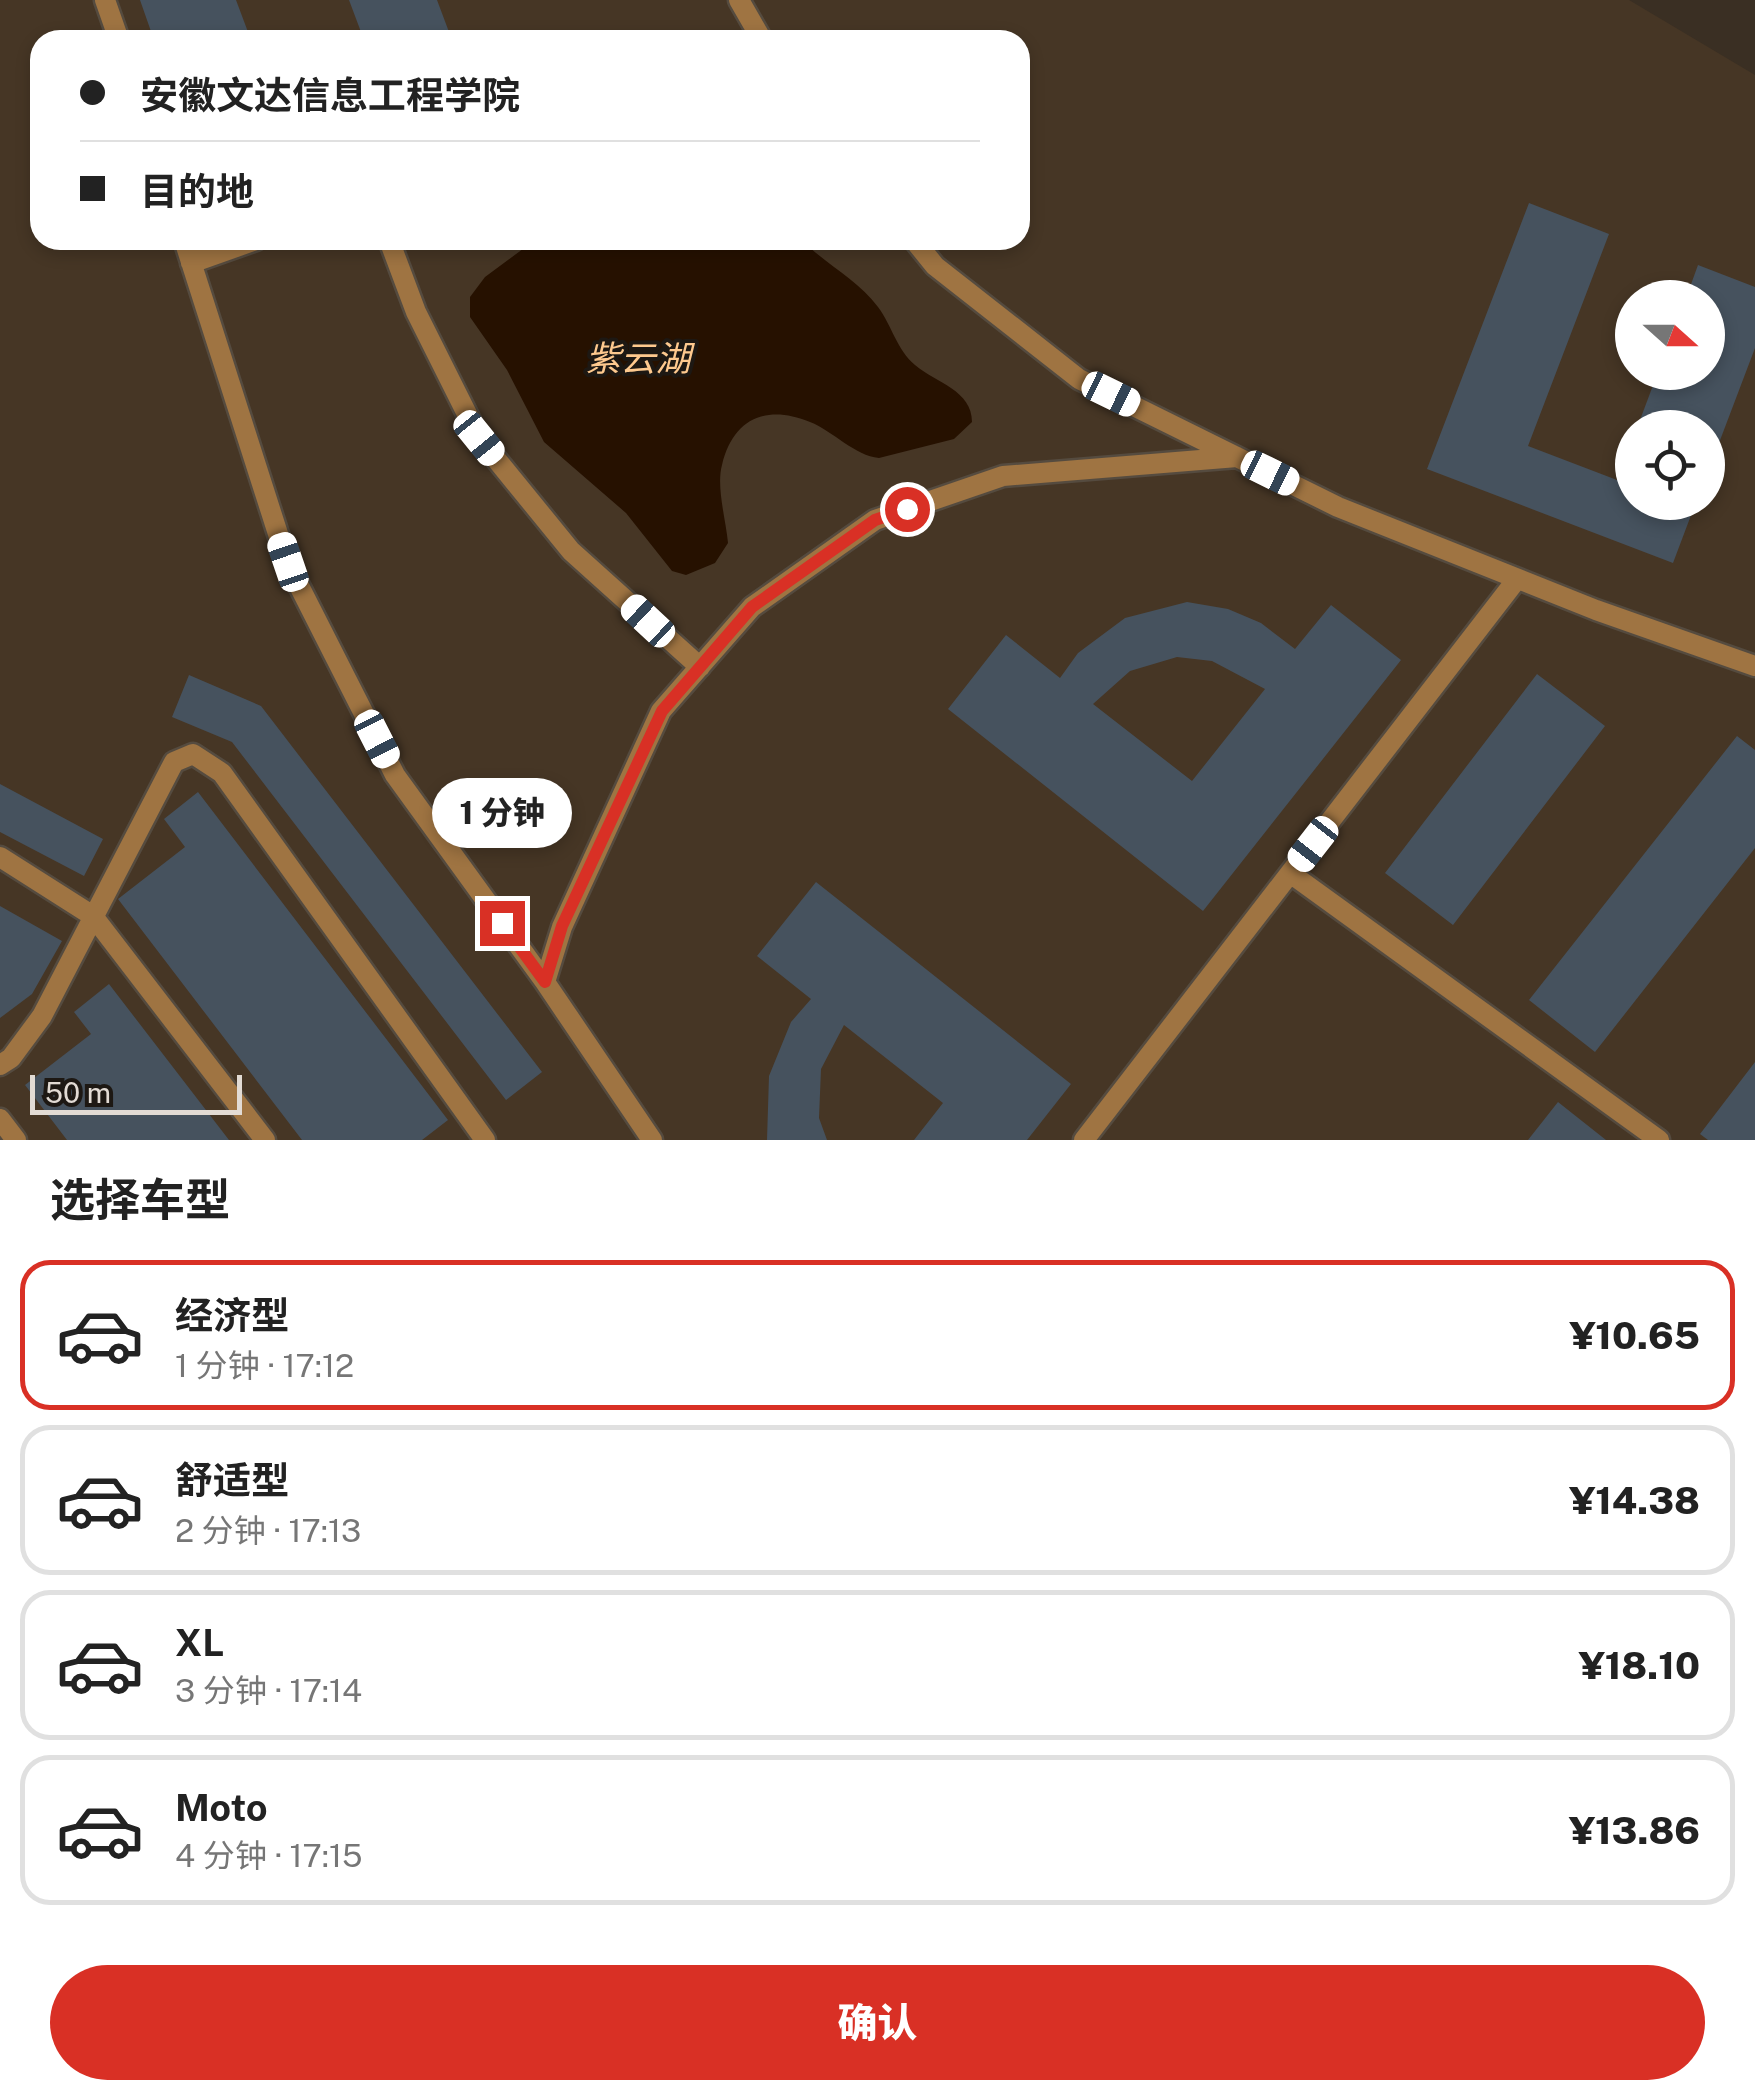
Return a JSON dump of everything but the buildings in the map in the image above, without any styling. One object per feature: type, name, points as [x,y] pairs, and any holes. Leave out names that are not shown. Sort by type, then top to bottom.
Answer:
[{"type":"street","points":[[105,0],[116,30]]},
{"type":"street","points":[[739,0],[756,30]]},
{"type":"street","points":[[187,250],[288,562],[395,775],[545,982],[652,1140]]},
{"type":"street","points":[[191,263],[228,250]]},
{"type":"street","points":[[393,250],[416,312],[479,438],[572,550],[700,668]]},
{"type":"street","points":[[922,250],[935,266],[1079,379],[1338,506],[1517,578],[1755,666]]},
{"type":"street","points":[[545,982],[562,926],[662,711],[752,607],[875,520],[1003,476],[1236,456]]},
{"type":"street","points":[[1084,1140],[1517,578]]},
{"type":"street","points":[[0,1065],[11,1058],[42,1016],[174,762],[193,754],[222,772],[485,1140]]},
{"type":"street","points":[[0,857],[93,916],[264,1140]]},
{"type":"street","points":[[1290,873],[1658,1140]]},
{"type":"street","points":[[0,1120],[16,1140]]},
{"type":"shaded area","points":[[0,0],[1629,0],[1755,75],[1755,1140],[0,1140]]},
{"type":"water","name":"紫云湖","points":[[521,250],[813,250],[870,297],[909,359],[960,395],[972,422],[954,439],[879,458],[861,453],[819,426],[794,417],[766,415],[754,419],[734,436],[720,474],[728,543],[715,563],[686,575],[672,571],[626,513],[544,442],[507,370],[470,317],[470,297],[485,277]]},
{"type":"route","points":[[502,923],[545,982],[562,926],[662,711],[752,607],[875,520],[907,509]]}]
